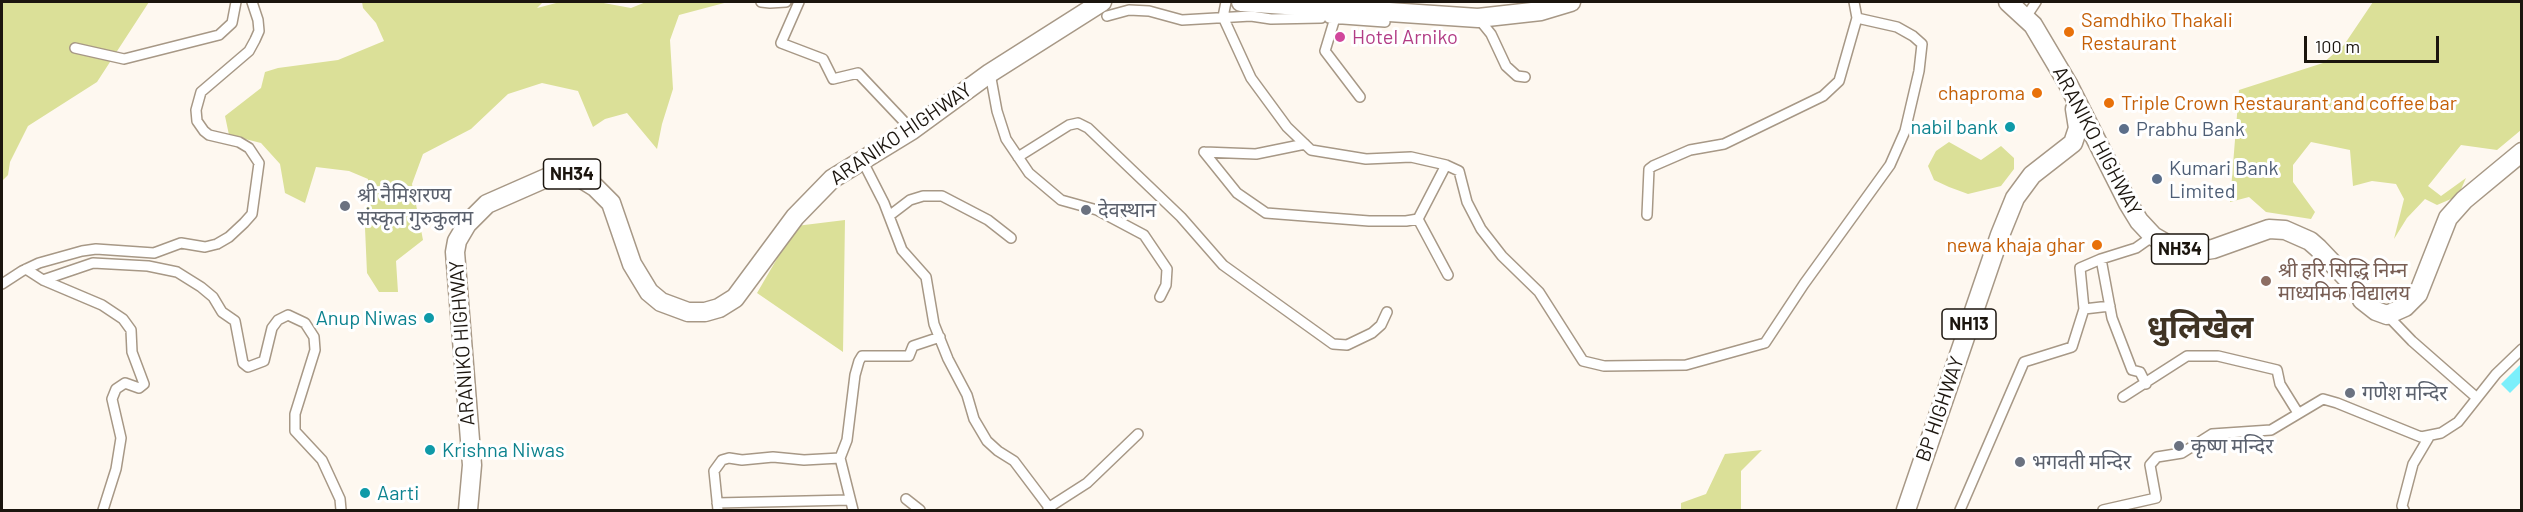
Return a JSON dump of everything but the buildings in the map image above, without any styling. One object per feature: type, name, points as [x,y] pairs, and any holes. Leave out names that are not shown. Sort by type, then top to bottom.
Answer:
[{"type":"highway","points":[[1241,2],[1325,12],[1478,18],[1541,10],[1570,2]]},
{"type":"highway","name":"ARANIKO HIGHWAY","points":[[2008,2],[2026,17],[2068,84],[2139,221],[2153,236],[2172,247],[2194,252],[2213,249],[2269,229],[2285,230],[2310,241],[2358,290],[2362,300],[2370,307],[2387,315]]},
{"type":"highway","name":"ARANIKO HIGHWAY","points":[[468,510],[472,465],[455,252],[461,234],[475,214],[497,198],[542,179],[553,175],[574,174],[595,187],[611,203],[633,264],[649,292],[661,302],[688,312],[705,312],[719,308],[735,298],[795,217],[832,179],[912,130],[990,73],[1105,9]]},
{"type":"highway","name":"BP HIGHWAY","points":[[1905,510],[2000,235],[2015,198],[2032,175],[2073,143],[2078,128],[2068,84]]},
{"type":"highway","points":[[2060,154],[2075,150],[2084,151],[2094,154],[2109,164]]},
{"type":"highway","points":[[2387,315],[2405,307],[2418,294],[2448,218],[2464,200],[2522,152]]},
{"type":"street","points":[[75,48],[124,59],[219,35],[232,23],[236,2]]},
{"type":"street","points":[[2,284],[39,263],[96,249],[154,253],[181,243],[205,247],[217,244],[230,237],[252,214],[259,163],[249,148],[239,141],[209,135],[204,131],[197,121],[196,110],[201,92],[249,51],[255,40],[259,31],[252,2]]},
{"type":"street","points":[[761,2],[786,2]]},
{"type":"street","points":[[799,2],[781,43],[823,59],[833,79],[858,73],[912,130]]},
{"type":"street","points":[[1226,2],[1223,17],[1251,78],[1287,127],[1311,150],[1366,159],[1411,157],[1446,165],[1459,171],[1467,202],[1481,229],[1502,256],[1539,292],[1582,361],[1604,366],[1686,365],[1765,343],[1804,284],[1890,165],[1905,131],[1919,71],[1922,44],[1897,27],[1857,18]]},
{"type":"street","points":[[1647,214],[1649,169],[1653,166],[1690,150],[1724,144],[1823,96],[1839,81],[1857,18],[1854,2]]},
{"type":"street","points":[[2026,17],[2036,2]]},
{"type":"street","points":[[1105,9],[1149,11],[1182,20],[1325,12],[1348,21],[1385,22]]},
{"type":"street","points":[[1325,12],[1325,51],[1359,97]]},
{"type":"street","points":[[1478,18],[1491,34],[1506,66],[1517,76],[1525,77]]},
{"type":"street","points":[[990,73],[997,111],[1006,139],[1029,173],[1061,200],[1097,210],[1144,235],[1167,269],[1166,285],[1160,297]]},
{"type":"street","points":[[1018,157],[1069,125],[1078,123],[1088,128],[1181,217],[1223,265],[1333,344],[1347,345],[1372,333],[1381,325],[1387,312]]},
{"type":"street","points":[[1305,144],[1256,154],[1203,152],[1238,193],[1266,213],[1370,221],[1418,219]]},
{"type":"street","points":[[862,160],[889,216],[902,250],[929,283],[930,308],[952,367],[967,395],[974,419],[987,441],[1014,461],[1050,509],[1087,483],[1138,434]]},
{"type":"street","points":[[1418,219],[1446,165]]},
{"type":"street","points":[[889,216],[910,200],[923,196],[942,196],[988,220],[1011,238]]},
{"type":"street","points":[[1418,219],[1448,275]]},
{"type":"street","points":[[1960,510],[2024,363],[2072,347],[2084,309],[2080,268],[2136,248],[2153,236]]},
{"type":"street","points":[[2101,259],[2110,306],[2132,370],[2140,372],[2146,384]]},
{"type":"street","points":[[43,280],[93,263],[148,266],[177,272],[213,297],[222,312],[235,321],[243,363],[248,367],[264,361],[272,328],[278,320],[288,315],[301,320],[312,330],[315,342],[295,414],[295,431],[322,460],[340,499],[340,510]]},
{"type":"street","points":[[26,269],[43,280],[102,305],[123,319],[131,330],[132,352],[144,384],[139,388],[125,383],[116,389],[112,399],[121,438],[116,469],[103,510]]},
{"type":"street","points":[[2084,309],[2110,306]]},
{"type":"street","points":[[2387,315],[2412,341],[2477,398]]},
{"type":"street","points":[[853,510],[840,458],[847,440],[855,375],[862,356],[909,356],[913,346],[940,337]]},
{"type":"street","points":[[2103,510],[2156,498],[2150,465],[2157,457],[2182,453],[2212,434],[2271,430],[2322,399],[2403,431],[2429,437],[2451,428],[2522,349]]},
{"type":"street","points":[[2123,397],[2187,356],[2218,356],[2277,370],[2280,384],[2298,413]]},
{"type":"street","points":[[2391,510],[2403,508],[2413,464],[2429,437]]},
{"type":"street","points":[[840,458],[804,460],[773,457],[722,460],[714,471],[717,507],[850,500]]},
{"type":"street","points":[[906,499],[920,510]]},
{"type":"green space","points":[[2,2],[149,2],[97,82],[28,126],[10,162],[8,175],[2,181]]},
{"type":"green space","points":[[362,2],[543,2],[537,8],[560,2],[598,2],[631,8],[646,2],[728,2],[679,15],[670,40],[673,89],[657,149],[627,113],[605,119],[593,127],[578,91],[542,83],[508,94],[471,129],[423,154],[412,184],[423,240],[396,261],[398,292],[379,292],[367,273],[365,228],[368,179],[349,171],[316,167],[305,203],[285,193],[280,164],[261,143],[229,135],[225,116],[261,88],[265,72],[278,68],[338,60],[384,41],[376,23],[363,8]]},
{"type":"green space","points":[[2373,2],[2521,2],[2521,130],[2497,150],[2461,145],[2428,186],[2441,196],[2466,178],[2458,196],[2437,205],[2425,199],[2407,218],[2394,239],[2404,199],[2396,184],[2372,181],[2353,186],[2350,150],[2311,142],[2293,165],[2293,182],[2315,212],[2311,219],[2266,212],[2249,197],[2230,202],[2239,90],[2323,63],[2344,45]]},
{"type":"green space","points":[[1949,142],[1981,160],[2001,146],[2014,158],[2014,169],[2001,186],[1968,194],[1949,187],[1934,180],[1928,166],[1936,151]]},
{"type":"green space","points":[[845,220],[843,352],[757,293],[796,226]]},
{"type":"green space","points":[[1762,450],[1741,471],[1741,510],[1681,510],[1681,503],[1706,494],[1725,454]]},
{"type":"water","points":[[2521,364],[2521,382],[2510,393],[2501,384]]},
{"type":"place","name":"Samdhiko Thakali Restaurant","points":[[2069,32]]},
{"type":"place","name":"Hotel Arniko","points":[[1340,37]]},
{"type":"place","name":"chaproma","points":[[2037,93]]},
{"type":"place","name":"Triple Crown Restaurant and coffee bar","points":[[2109,103]]},
{"type":"place","name":"nabil bank","points":[[2010,127]]},
{"type":"place","name":"Prabhu Bank","points":[[2124,129]]},
{"type":"place","name":"Kumari Bank Limited","points":[[2157,179]]},
{"type":"place","name":"श्री नैमिशरण्य संस्कृत गुरुकुलम","points":[[345,206]]},
{"type":"place","name":"देवस्थान","points":[[1086,210]]},
{"type":"place","name":"newa khaja ghar","points":[[2097,245]]},
{"type":"place","name":"श्री हरि सिद्धि निम्न माध्यमिक विद्यालय","points":[[2266,281]]},
{"type":"place","name":"Anup Niwas","points":[[429,318]]},
{"type":"place","name":"गणेश मन्दिर","points":[[2350,393]]},
{"type":"place","name":"कृष्ण मन्दिर","points":[[2179,446]]},
{"type":"place","name":"Krishna Niwas","points":[[430,450]]},
{"type":"place","name":"भगवती मन्दिर","points":[[2020,462]]},
{"type":"place","name":"Aarti","points":[[365,493]]},
{"type":"district","name":"धुलिखेल","points":[[2200,327]]}]
